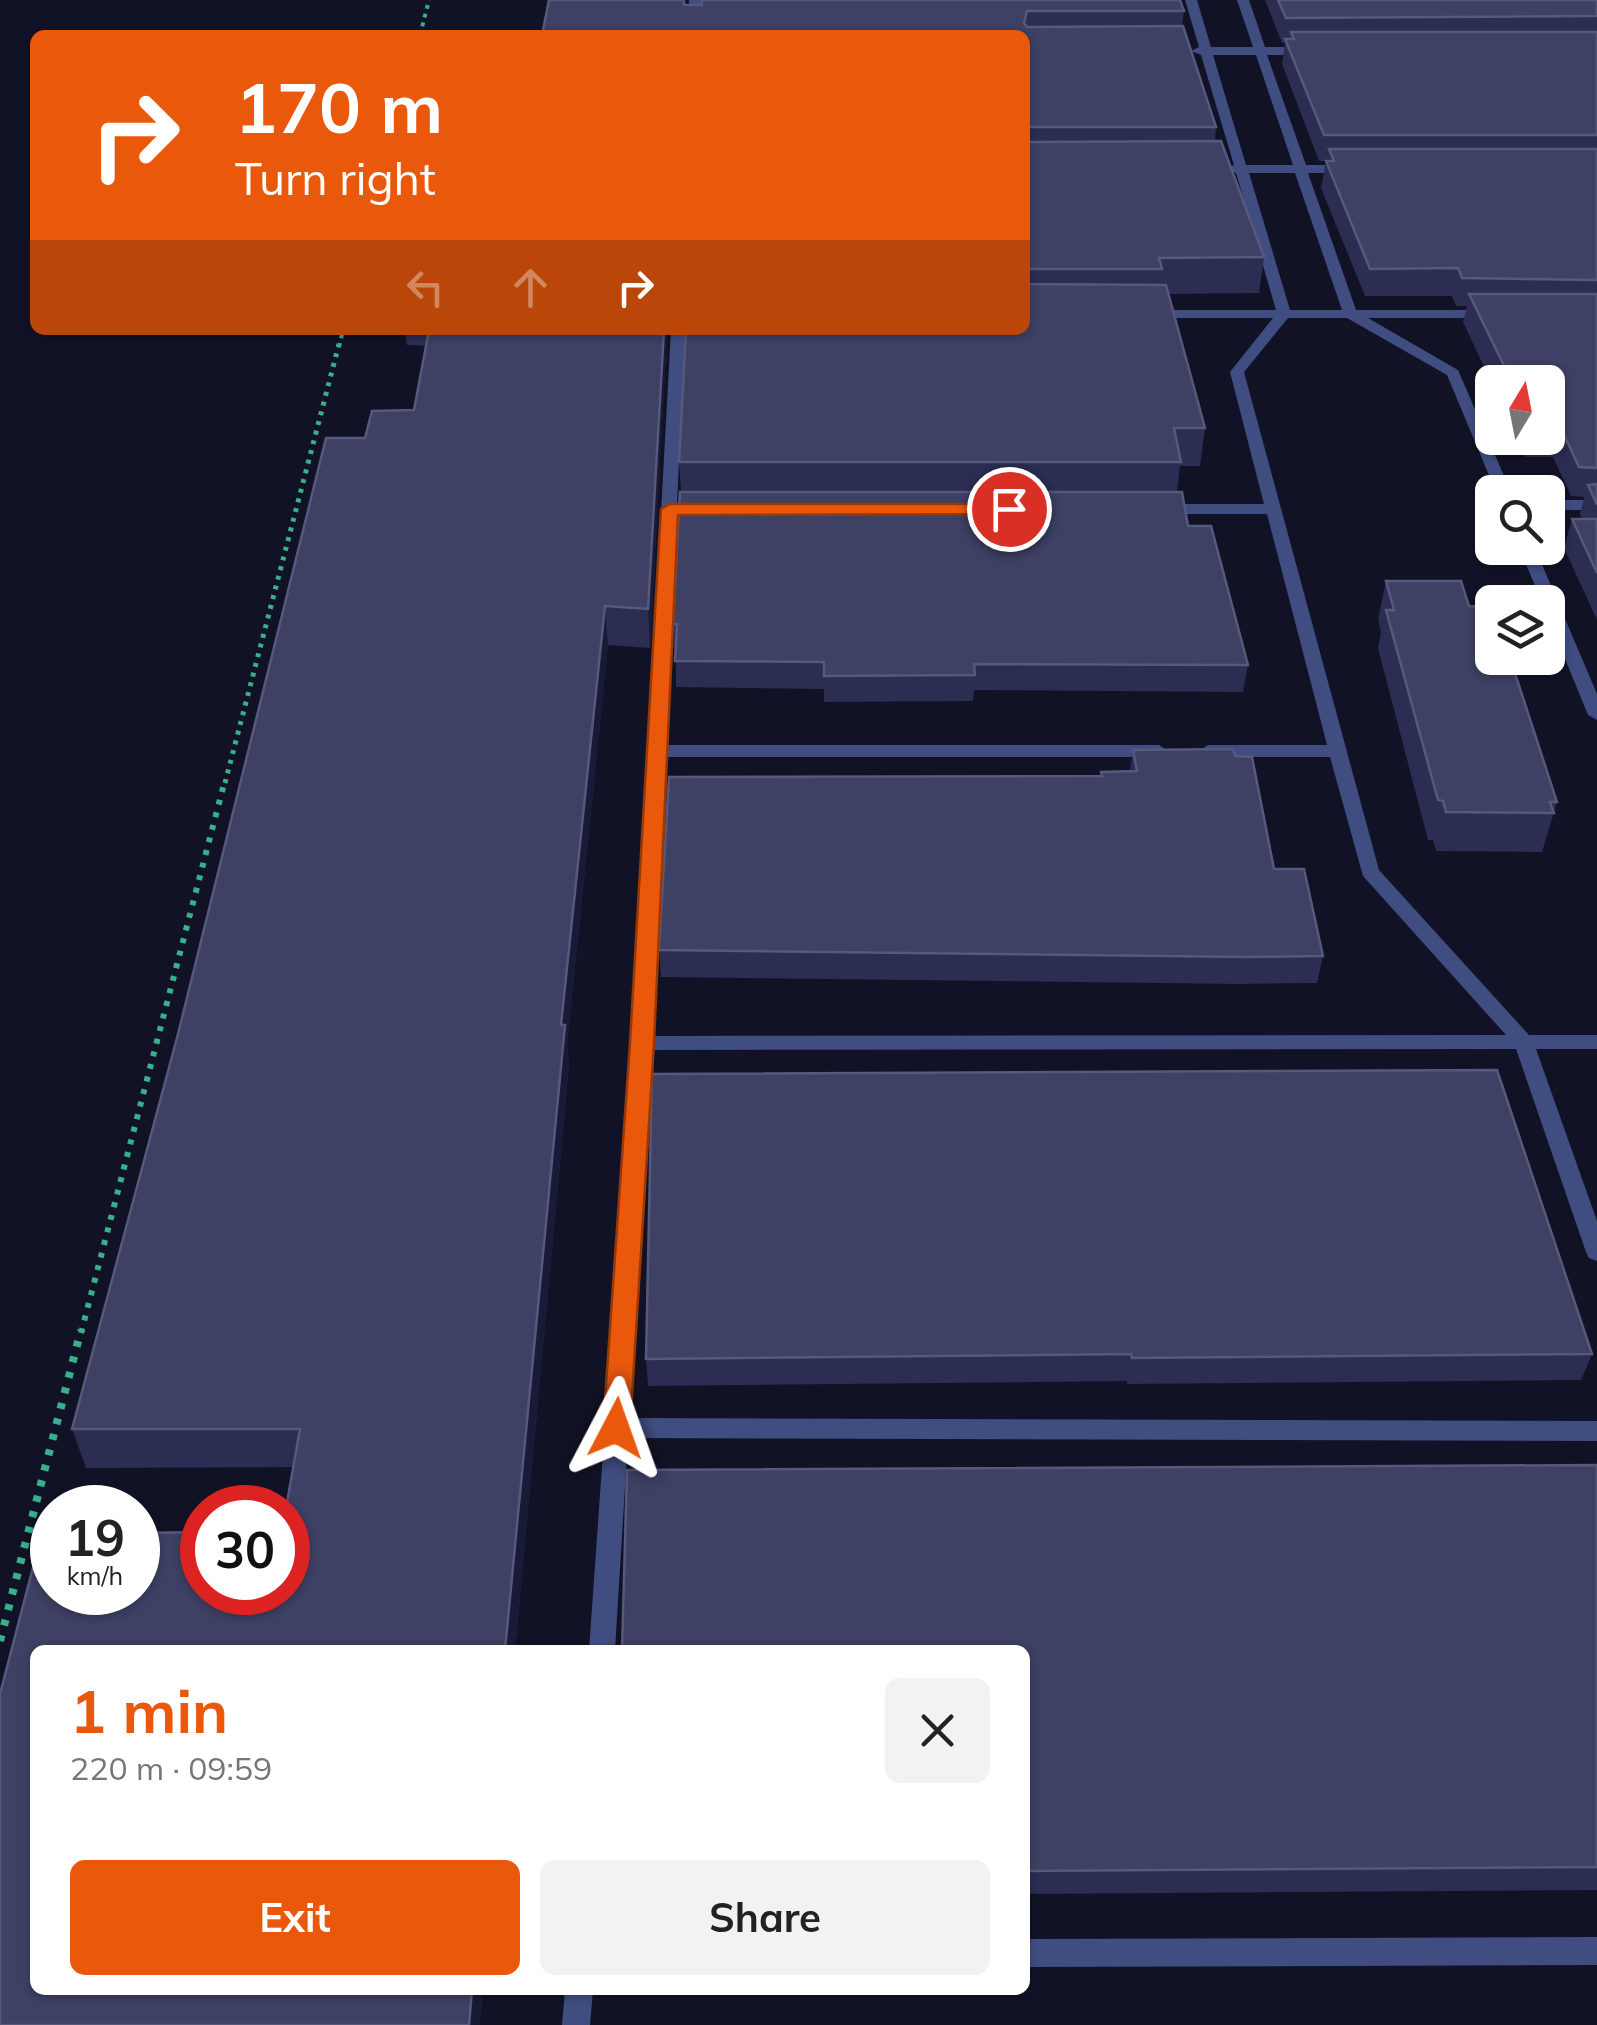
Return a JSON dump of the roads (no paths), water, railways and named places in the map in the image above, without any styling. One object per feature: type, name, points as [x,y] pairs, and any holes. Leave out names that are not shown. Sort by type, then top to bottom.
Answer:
[{"type":"street","points":[[694,30],[695,0]]},
{"type":"street","points":[[1190,0],[1284,314]]},
{"type":"street","points":[[1244,0],[1350,314],[1452,373],[1497,475]]},
{"type":"street","points":[[1188,51],[1320,50]]},
{"type":"street","points":[[1222,169],[1360,168]]},
{"type":"street","points":[[1125,314],[1502,314]]},
{"type":"street","points":[[1284,314],[1237,372],[1370,872],[1523,1041],[1597,1252]]},
{"type":"street","points":[[602,1645],[642,1043],[656,751],[679,509],[678,335]]},
{"type":"street","points":[[1565,505],[1597,505]]},
{"type":"street","points":[[1137,509],[1274,509]]},
{"type":"street","points":[[1534,565],[1597,715]]},
{"type":"street","points":[[656,751],[1338,751]]},
{"type":"street","points":[[642,1043],[1597,1042]]},
{"type":"street","points":[[616,1428],[1597,1431]]},
{"type":"street","points":[[1030,1954],[1597,1951]]},
{"type":"street","points":[[576,2025],[579,1995]]}]
